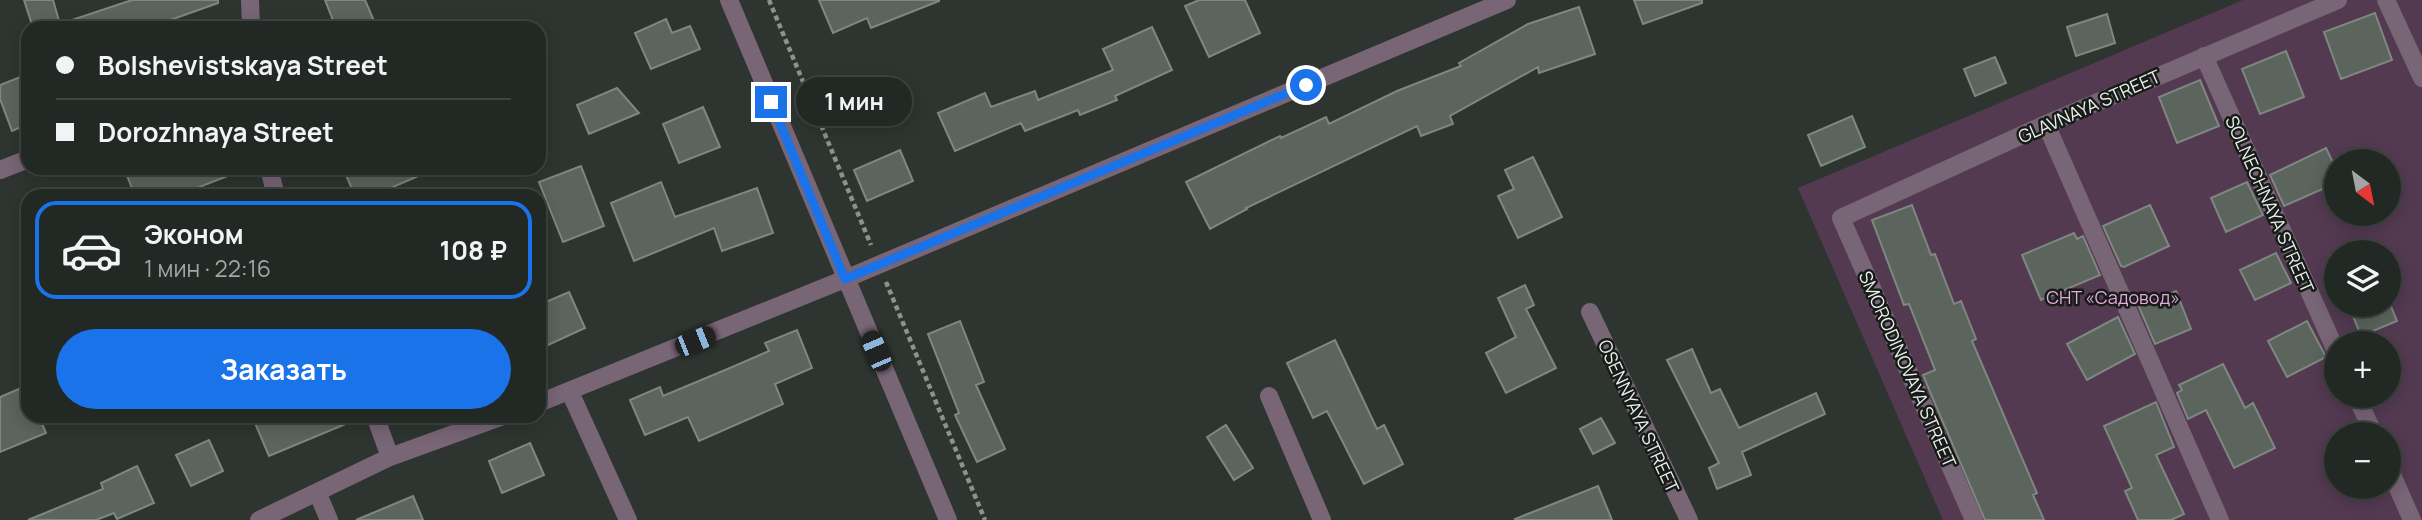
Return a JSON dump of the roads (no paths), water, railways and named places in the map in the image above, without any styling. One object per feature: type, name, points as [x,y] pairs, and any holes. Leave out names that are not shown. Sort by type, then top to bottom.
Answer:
[{"type":"street","points":[[250,0],[251,21]]},
{"type":"street","points":[[729,0],[948,520]]},
{"type":"street","points":[[546,401],[845,279],[1507,0]]},
{"type":"street","name":"GLAVNAYA STREET","points":[[1841,218],[2046,124],[2339,0]]},
{"type":"street","points":[[2386,0],[2422,78]]},
{"type":"street","name":"SOLNECHNAYA STREET","points":[[2204,56],[2327,331]]},
{"type":"street","points":[[2046,124],[2220,520]]},
{"type":"street","points":[[0,170],[21,162]]},
{"type":"street","name":"SMORODINOVAYA STREET","points":[[1841,218],[1974,520]]},
{"type":"street","name":"OSENNYAYA STREET","points":[[1590,312],[1689,520]]},
{"type":"street","points":[[570,392],[628,520]]},
{"type":"street","points":[[1269,396],[1322,520]]},
{"type":"street","points":[[378,423],[390,457]]},
{"type":"street","points":[[259,520],[318,494],[390,457],[484,423]]},
{"type":"street","points":[[318,494],[329,520]]},
{"type":"street","points":[[2401,495],[2412,520]]},
{"type":"park label","name":"СНТ «Садовод»","points":[[2113,297]]}]
